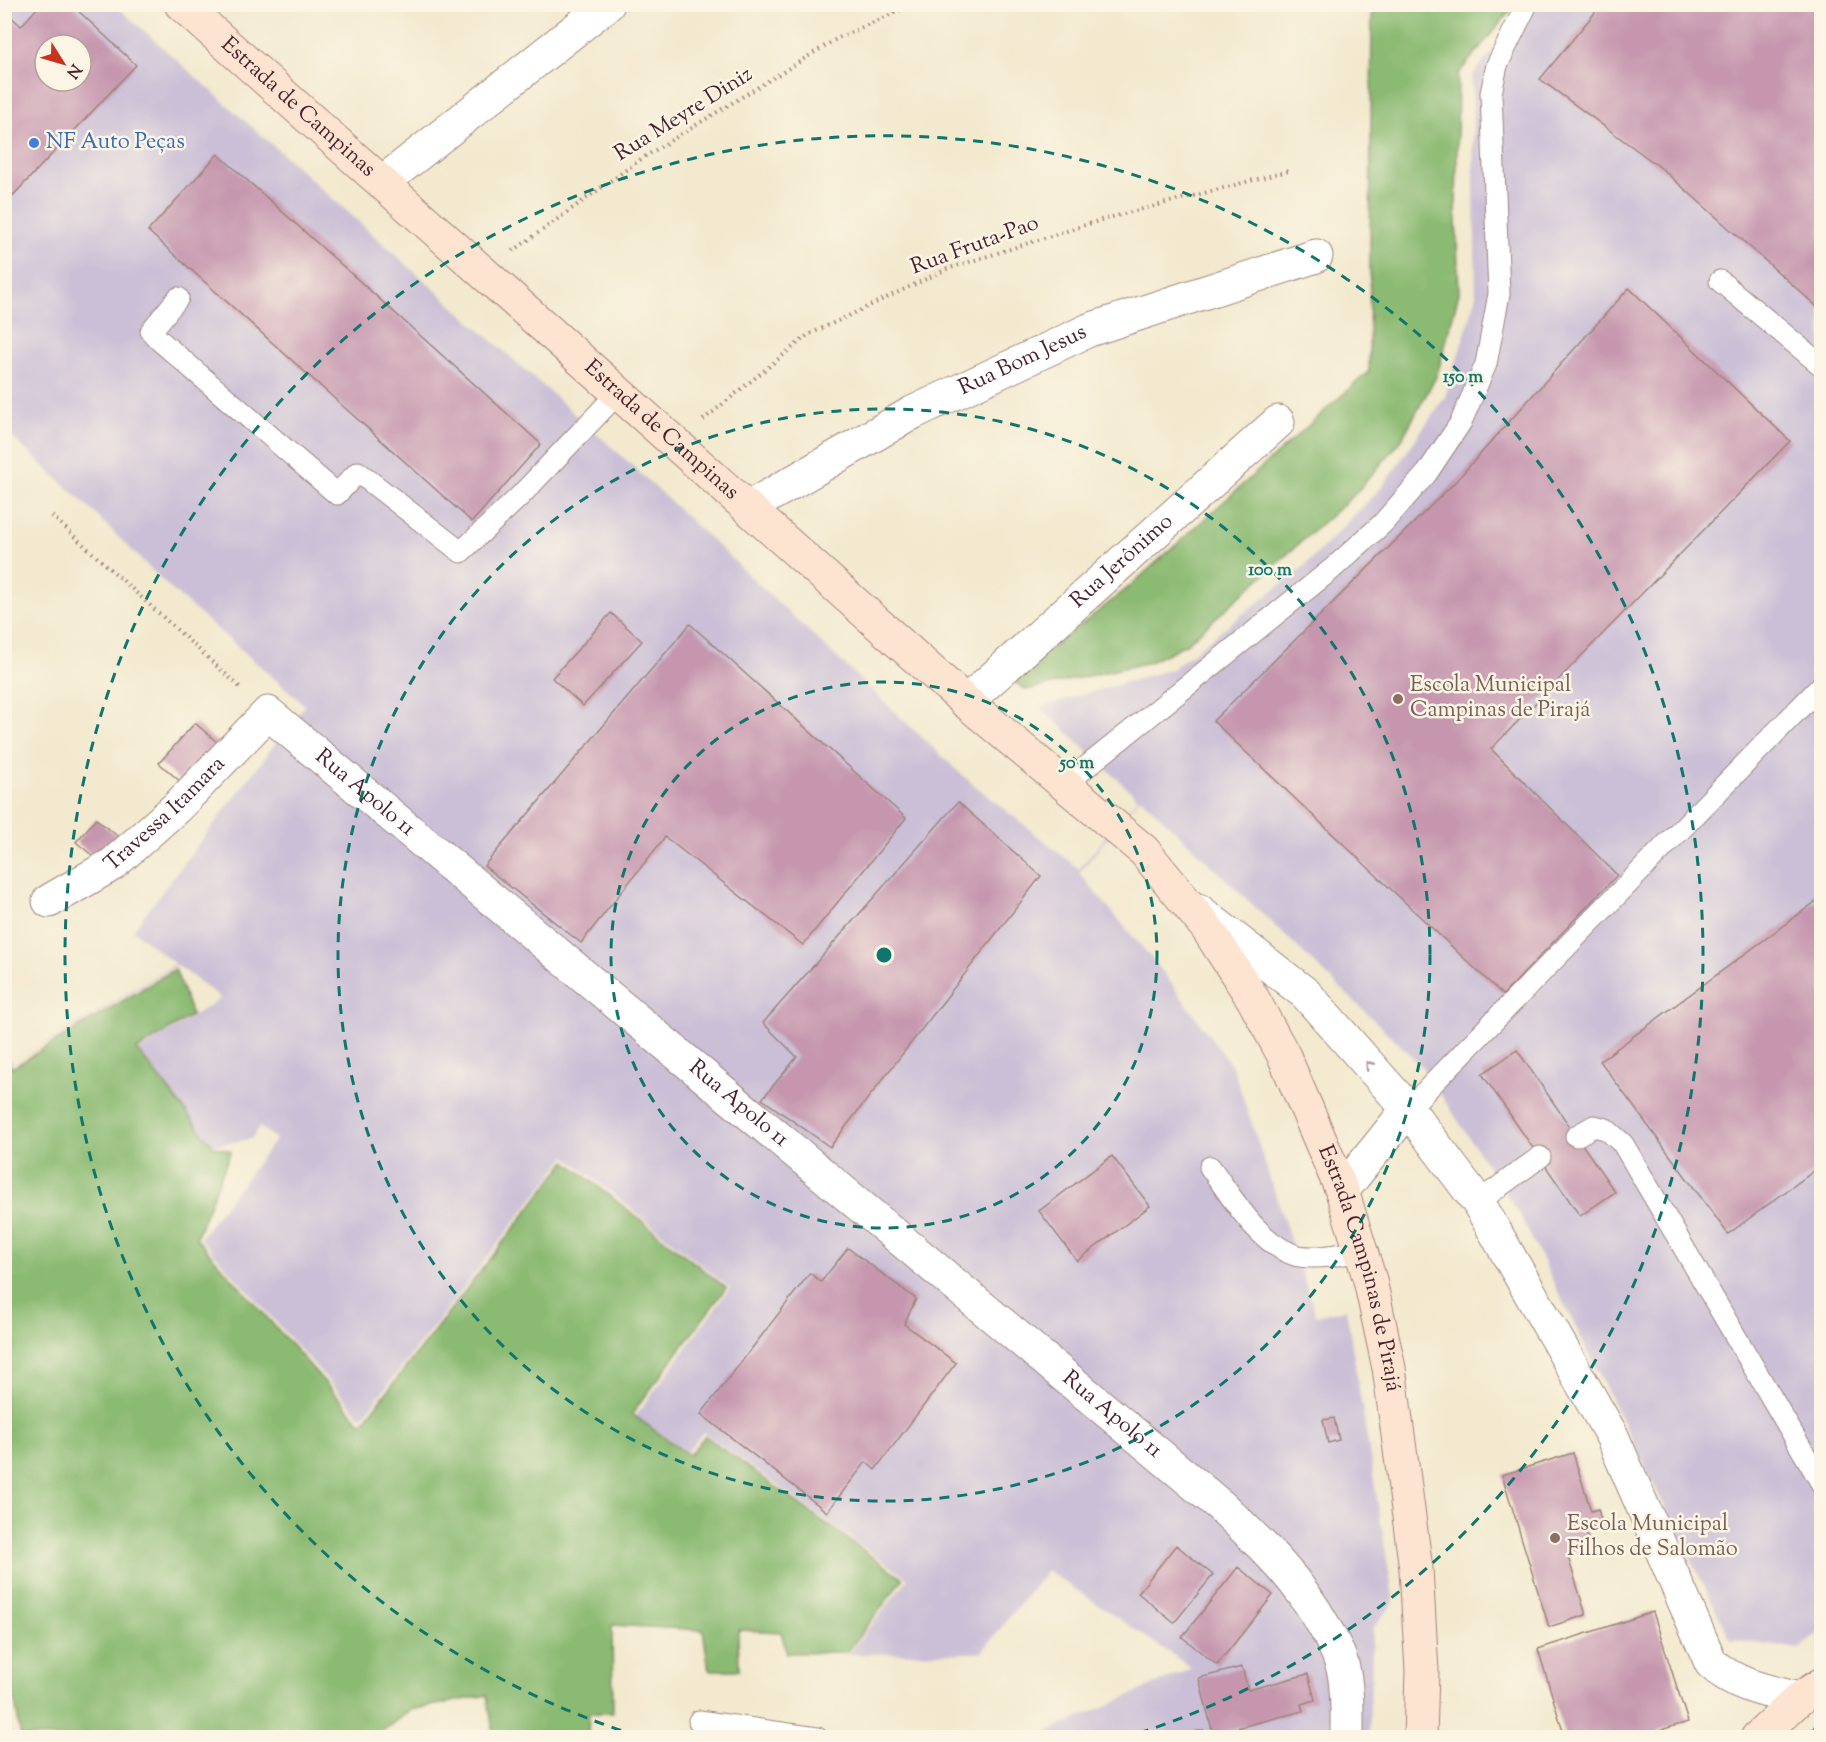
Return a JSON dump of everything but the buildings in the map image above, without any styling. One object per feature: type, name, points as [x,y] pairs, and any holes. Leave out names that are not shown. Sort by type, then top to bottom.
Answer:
[{"type":"main road","name":"Estrada de Campinas","points":[[181,4],[966,702],[1144,851]]},
{"type":"main road","name":"Estrada Campinas de Pirajá","points":[[1144,851],[1207,928],[1253,999],[1284,1056],[1342,1191],[1361,1251],[1389,1368],[1416,1569],[1422,1671],[1420,1737]]},
{"type":"main road","points":[[1757,1737],[1810,1691]]},
{"type":"street","points":[[383,182],[608,4]]},
{"type":"street","name":"Rua Bom Jesus","points":[[748,508],[912,413],[1089,330],[1316,256]]},
{"type":"street","name":"Rua Jerônimo","points":[[966,702],[1278,422]]},
{"type":"street","name":"Travessa Itamara","points":[[49,902],[113,864],[177,806],[268,713]]},
{"type":"street","name":"Rua Apolo 11","points":[[268,713],[1222,1507],[1278,1560],[1305,1594],[1336,1649],[1344,1670],[1347,1737]]},
{"type":"street","points":[[1184,900],[1306,994],[1408,1109],[1478,1202],[1612,1436],[1712,1663],[1724,1675],[1745,1685],[1810,1691]]},
{"type":"street","points":[[1342,1191],[1408,1109]]},
{"type":"lane","points":[[1065,783],[1332,569],[1382,524],[1427,472],[1461,422],[1486,364],[1499,294],[1491,93],[1497,65],[1527,4]]},
{"type":"lane","points":[[1720,281],[1821,366]]},
{"type":"lane","points":[[178,298],[151,331],[158,339],[337,494],[358,472],[461,552],[520,496],[618,393]]},
{"type":"lane","points":[[1408,1109],[1821,685]]},
{"type":"lane","points":[[1576,1136],[1594,1126],[1606,1129],[1623,1144],[1821,1484]]},
{"type":"lane","points":[[1478,1202],[1540,1157]]},
{"type":"lane","points":[[1210,1167],[1255,1229],[1293,1255],[1327,1257],[1361,1251]]},
{"type":"lane","points":[[699,1721],[733,1732],[817,1737]]},
{"type":"path","name":"Rua Meyre Diniz","points":[[483,272],[644,157],[838,38],[914,4]]},
{"type":"path","name":"Rua Fruta-Pao","points":[[674,443],[808,335],[947,269],[1101,220],[1292,170]]},
{"type":"path","points":[[52,516],[268,713]]},
{"type":"shaded area","points":[[5,5],[115,5],[625,459],[963,776],[1079,869],[1138,798],[1040,707],[1172,669],[1306,565],[1382,487],[1445,397],[1476,299],[1472,76],[1532,5],[1821,5],[1822,1630],[1799,1649],[1731,1640],[1520,1215],[1422,1066],[1140,797],[1079,873],[1163,972],[1233,1068],[1316,1316],[1346,1309],[1394,1603],[1373,1628],[1369,1737],[1035,1737],[1192,1668],[1047,1570],[981,1653],[848,1654],[908,1579],[703,1432],[687,1452],[636,1416],[730,1288],[566,1156],[362,1418],[200,1238],[276,1139],[260,1127],[251,1139],[213,1145],[139,1051],[221,998],[177,965],[12,1064],[5,1052],[13,1063],[175,964],[133,930],[305,705],[173,591],[75,494],[5,431]]},
{"type":"green space","points":[[1372,5],[1515,5],[1458,74],[1456,218],[1459,293],[1437,375],[1400,442],[1354,495],[1186,644],[1150,662],[1027,690],[1011,680],[1129,587],[1369,371]]},
{"type":"green space","points":[[175,969],[192,1015],[137,1050],[213,1146],[231,1151],[196,1238],[362,1424],[566,1161],[726,1288],[632,1414],[689,1455],[705,1436],[903,1579],[847,1652],[787,1653],[781,1632],[738,1630],[739,1670],[709,1670],[703,1630],[612,1625],[613,1713],[589,1713],[588,1734],[494,1737],[487,1695],[410,1710],[375,1737],[21,1737],[4,1639],[5,1056],[12,1068]]},
{"type":"place","name":"NF Auto Peças","points":[[34,143]]},
{"type":"place","name":"Escola Municipal Campinas de Pirajá","points":[[1398,699]]},
{"type":"place","name":"Escola Municipal Filhos de Salomão","points":[[1555,1538]]}]
